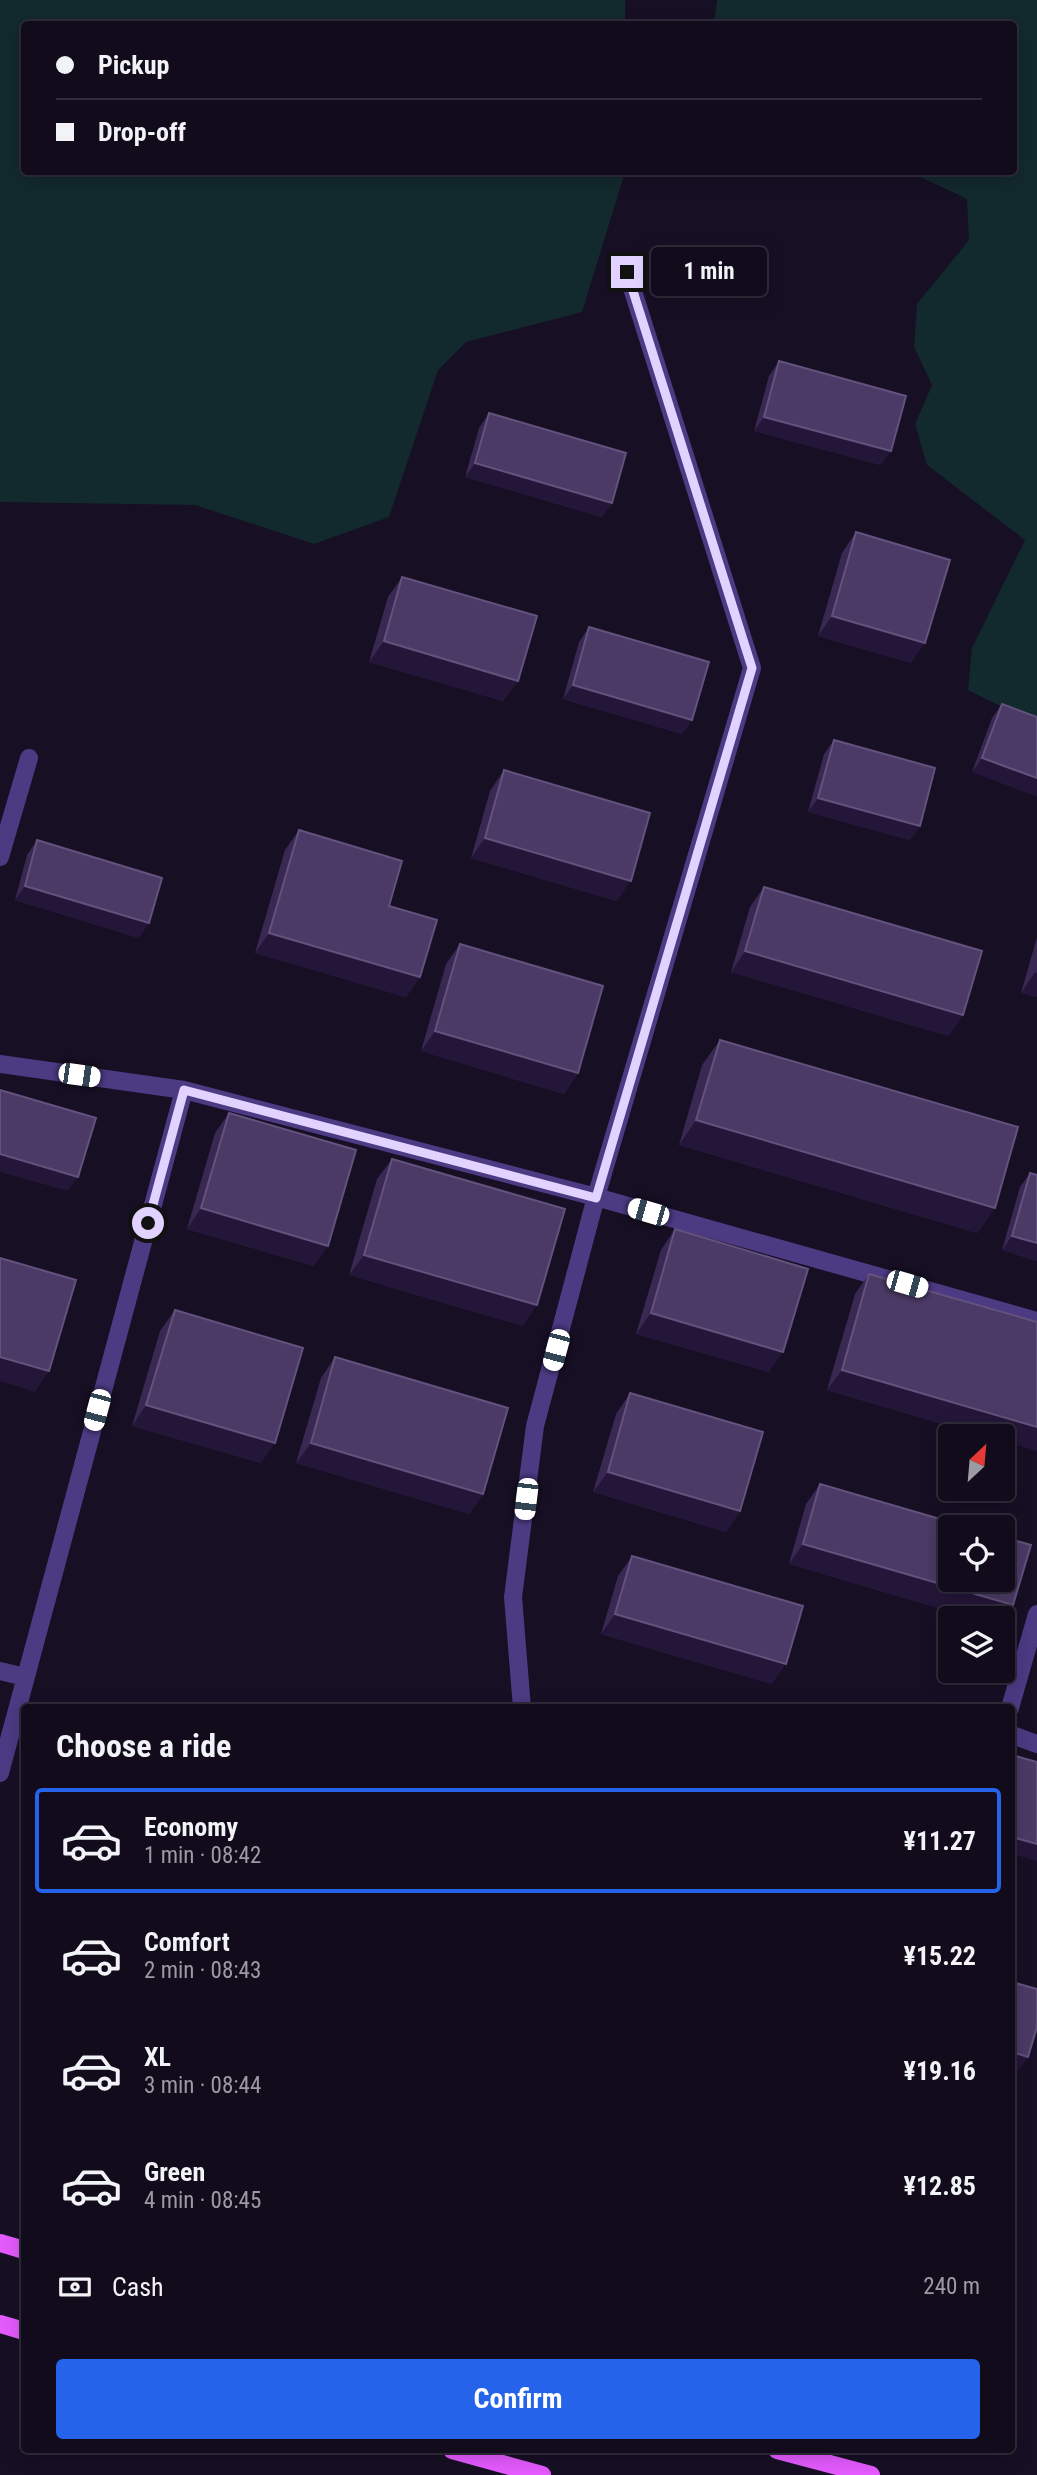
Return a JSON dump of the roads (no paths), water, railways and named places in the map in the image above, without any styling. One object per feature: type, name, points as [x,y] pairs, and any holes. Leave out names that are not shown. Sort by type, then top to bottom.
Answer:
[{"type":"main road","points":[[0,2243],[21,2249]]},
{"type":"main road","points":[[0,2324],[21,2330]]},
{"type":"main road","points":[[463,2453],[542,2475]]},
{"type":"main road","points":[[788,2453],[871,2475]]},
{"type":"lane","points":[[522,1704],[513,1597],[535,1426],[596,1198],[752,668],[627,272]]},
{"type":"lane","points":[[0,857],[29,758]]},
{"type":"lane","points":[[0,1064],[184,1090],[596,1198],[1037,1321]]},
{"type":"lane","points":[[27,1704],[25,1677],[184,1090]]},
{"type":"lane","points":[[1011,1704],[1037,1614]]},
{"type":"lane","points":[[0,1671],[25,1677]]},
{"type":"lane","points":[[0,1773],[21,1721]]},
{"type":"lane","points":[[1015,1736],[1037,1744]]}]
